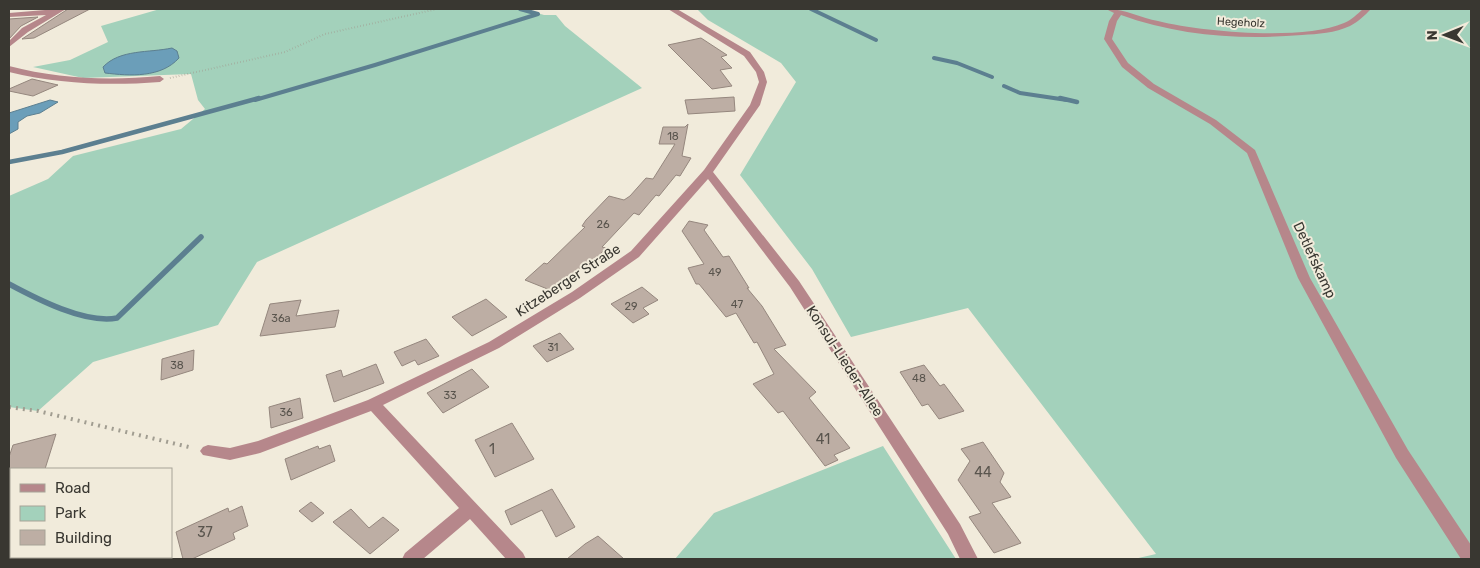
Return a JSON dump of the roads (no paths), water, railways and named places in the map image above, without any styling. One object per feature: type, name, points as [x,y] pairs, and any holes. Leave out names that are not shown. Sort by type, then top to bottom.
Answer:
[{"type":"street","name":"Kitzeberger Straße","points":[[208,451],[230,454],[260,447],[373,404],[494,345],[607,274],[635,254],[708,172],[755,105],[763,82],[760,72],[748,54],[672,9]]},
{"type":"street","name":"Hegeholz","points":[[1110,9],[1197,30],[1262,35],[1295,34],[1340,27],[1350,23],[1367,9]]},
{"type":"street","points":[[9,15],[59,10]]},
{"type":"street","points":[[9,45],[25,30],[59,10]]},
{"type":"street","name":"Detlefskamp","points":[[1119,12],[1113,21],[1108,39],[1125,65],[1151,86],[1212,122],[1251,152],[1304,278],[1402,454],[1471,559]]},
{"type":"street","points":[[9,69],[29,75],[77,82],[160,79]]},
{"type":"street","name":"Konsul-Lieder-Allee","points":[[708,172],[795,284],[954,529],[969,559]]},
{"type":"street","points":[[373,404],[518,559]]},
{"type":"street","points":[[411,559],[470,509]]},
{"type":"water","points":[[172,48],[177,51],[179,58],[172,65],[154,72],[135,75],[115,74],[105,73],[103,67],[110,61],[126,54]]},
{"type":"water","points":[[50,100],[58,102],[40,113],[27,116],[18,122],[18,129],[9,134],[9,113]]},
{"type":"waterway","points":[[255,100],[538,14],[520,9]]},
{"type":"waterway","points":[[811,9],[876,40]]},
{"type":"waterway","points":[[934,58],[957,63],[992,77]]},
{"type":"waterway","points":[[1004,86],[1020,93],[1067,100]]},
{"type":"waterway","points":[[9,162],[62,152],[259,98]]},
{"type":"waterway","points":[[1060,98],[1077,102]]},
{"type":"waterway","points":[[9,284],[47,303],[76,314],[104,319],[117,318],[201,237]]}]
